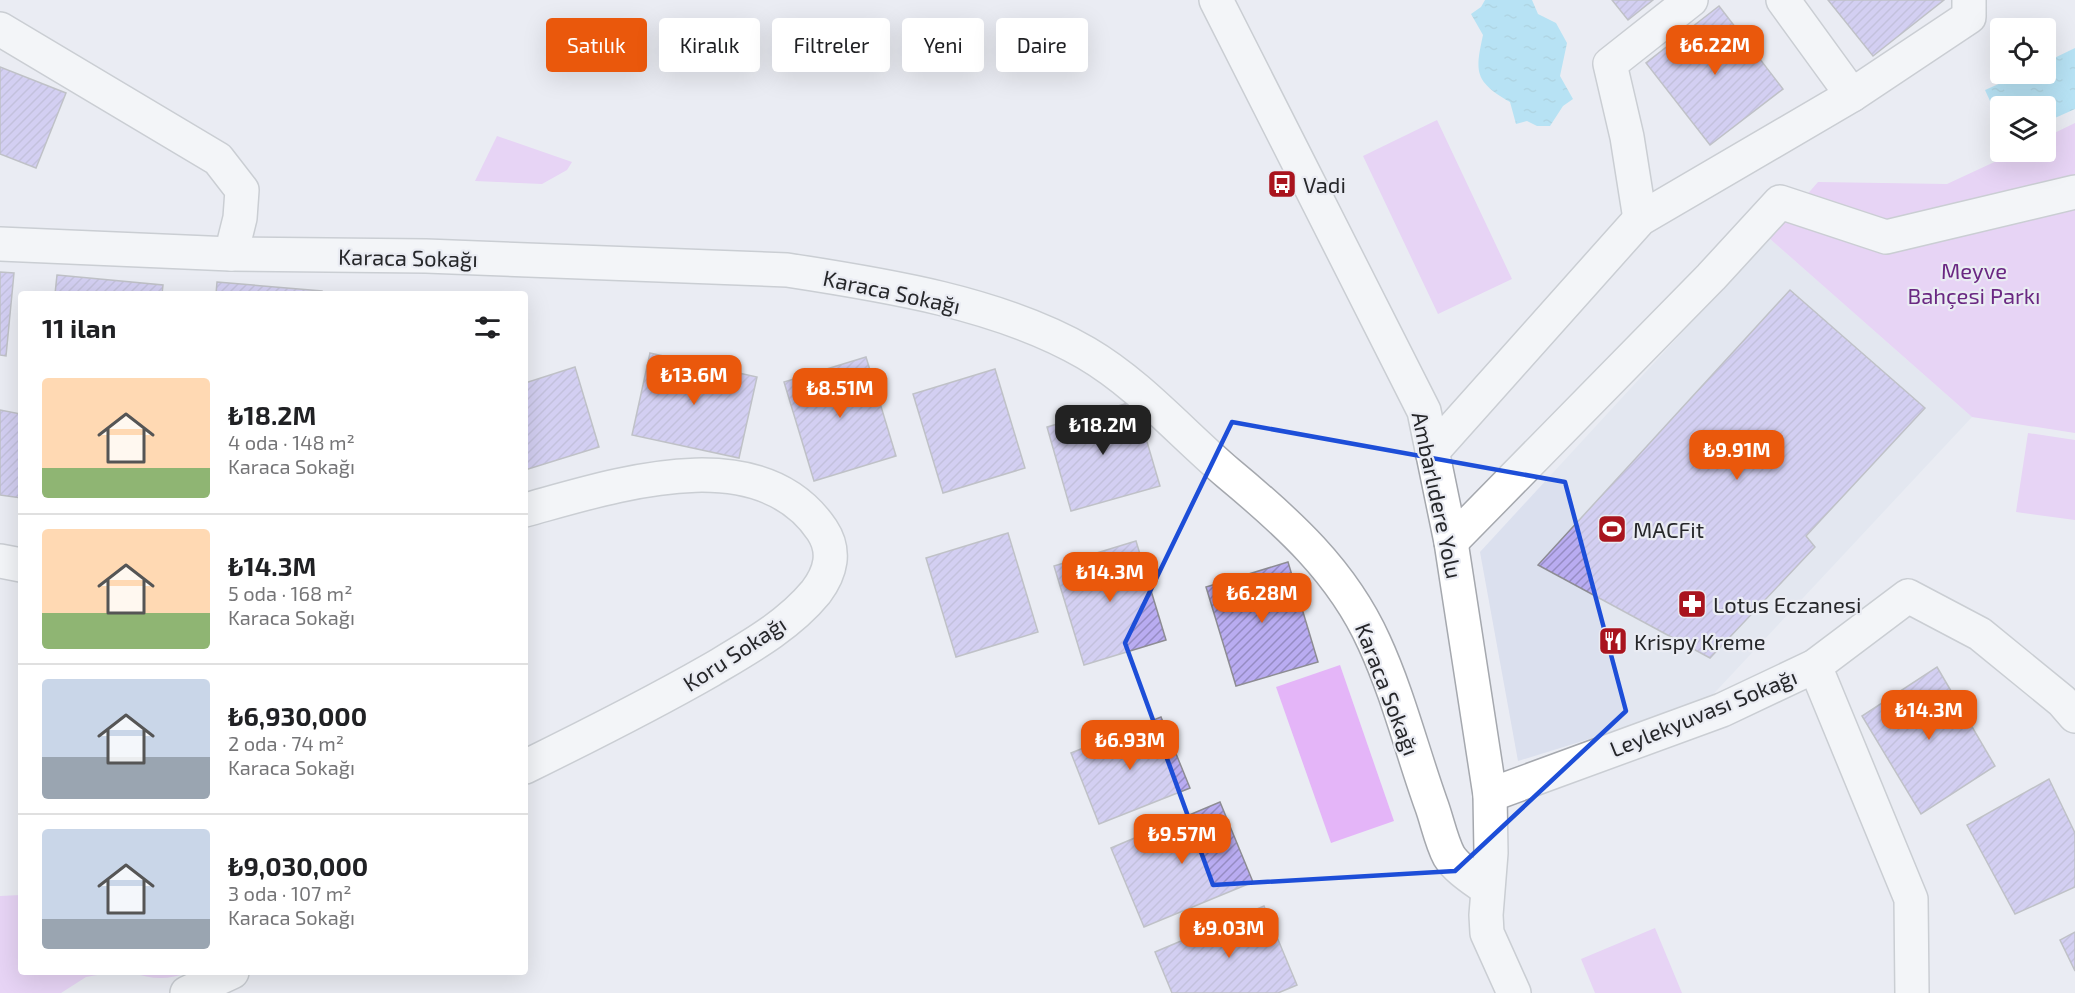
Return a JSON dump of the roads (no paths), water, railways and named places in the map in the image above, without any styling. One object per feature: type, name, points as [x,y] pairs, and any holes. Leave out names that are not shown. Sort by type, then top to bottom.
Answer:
[{"type":"street","name":"Ambarlıdere Yolu","points":[[1216,0],[1424,411],[1450,542],[1490,795],[1491,854],[1487,889],[1487,933],[1514,993]]},
{"type":"street","points":[[1640,219],[1627,137],[1610,64],[1691,0]]},
{"type":"street","points":[[1783,0],[1852,94]]},
{"type":"street","points":[[1432,452],[1640,219],[1852,94],[1969,17],[1969,0]]},
{"type":"street","points":[[0,29],[218,159],[242,190],[240,218],[231,254]]},
{"type":"street","points":[[1450,542],[1711,277],[1780,202],[1886,237],[2075,192]]},
{"type":"street","name":"Karaca Sokağı","points":[[0,244],[231,254],[426,256],[787,270],[845,279],[931,298],[999,315],[1046,333],[1087,354],[1131,385],[1300,535],[1329,568],[1350,597],[1375,643],[1450,858],[1487,889]]},
{"type":"street","name":"Koru Sokağı","points":[[528,509],[606,488],[668,477],[720,475],[759,482],[791,497],[814,518],[826,536],[832,554],[827,573],[816,591],[782,626],[656,702],[528,766]]},
{"type":"street","points":[[0,561],[18,565]]},
{"type":"street","name":"Leylekyuvası Sokağı","points":[[1490,795],[1722,710],[1815,666],[1908,596],[1980,634],[2071,705]]},
{"type":"street","points":[[1815,666],[1911,899],[1912,993]]},
{"type":"street","points":[[187,993],[226,975]]},
{"type":"water","points":[[1485,0],[1532,0],[1538,14],[1556,23],[1567,43],[1560,76],[1573,99],[1563,106],[1550,126],[1537,126],[1527,121],[1516,124],[1510,102],[1489,88],[1480,74],[1479,58],[1483,35],[1471,14],[1481,7]]},
{"type":"water","points":[[2075,48],[2075,109],[2056,118],[2056,96],[1990,96],[1990,101],[1985,90],[1998,84],[2056,84],[2056,57]]},
{"type":"place","name":"Vadi","points":[[1282,184]]},
{"type":"place","name":"MACFit","points":[[1612,529]]},
{"type":"place","name":"Lotus Eczanesi","points":[[1692,604]]},
{"type":"place","name":"Krispy Kreme","points":[[1613,641]]},
{"type":"park label","name":"Meyve Bahçesi Parkı","points":[[1974,282]]}]
